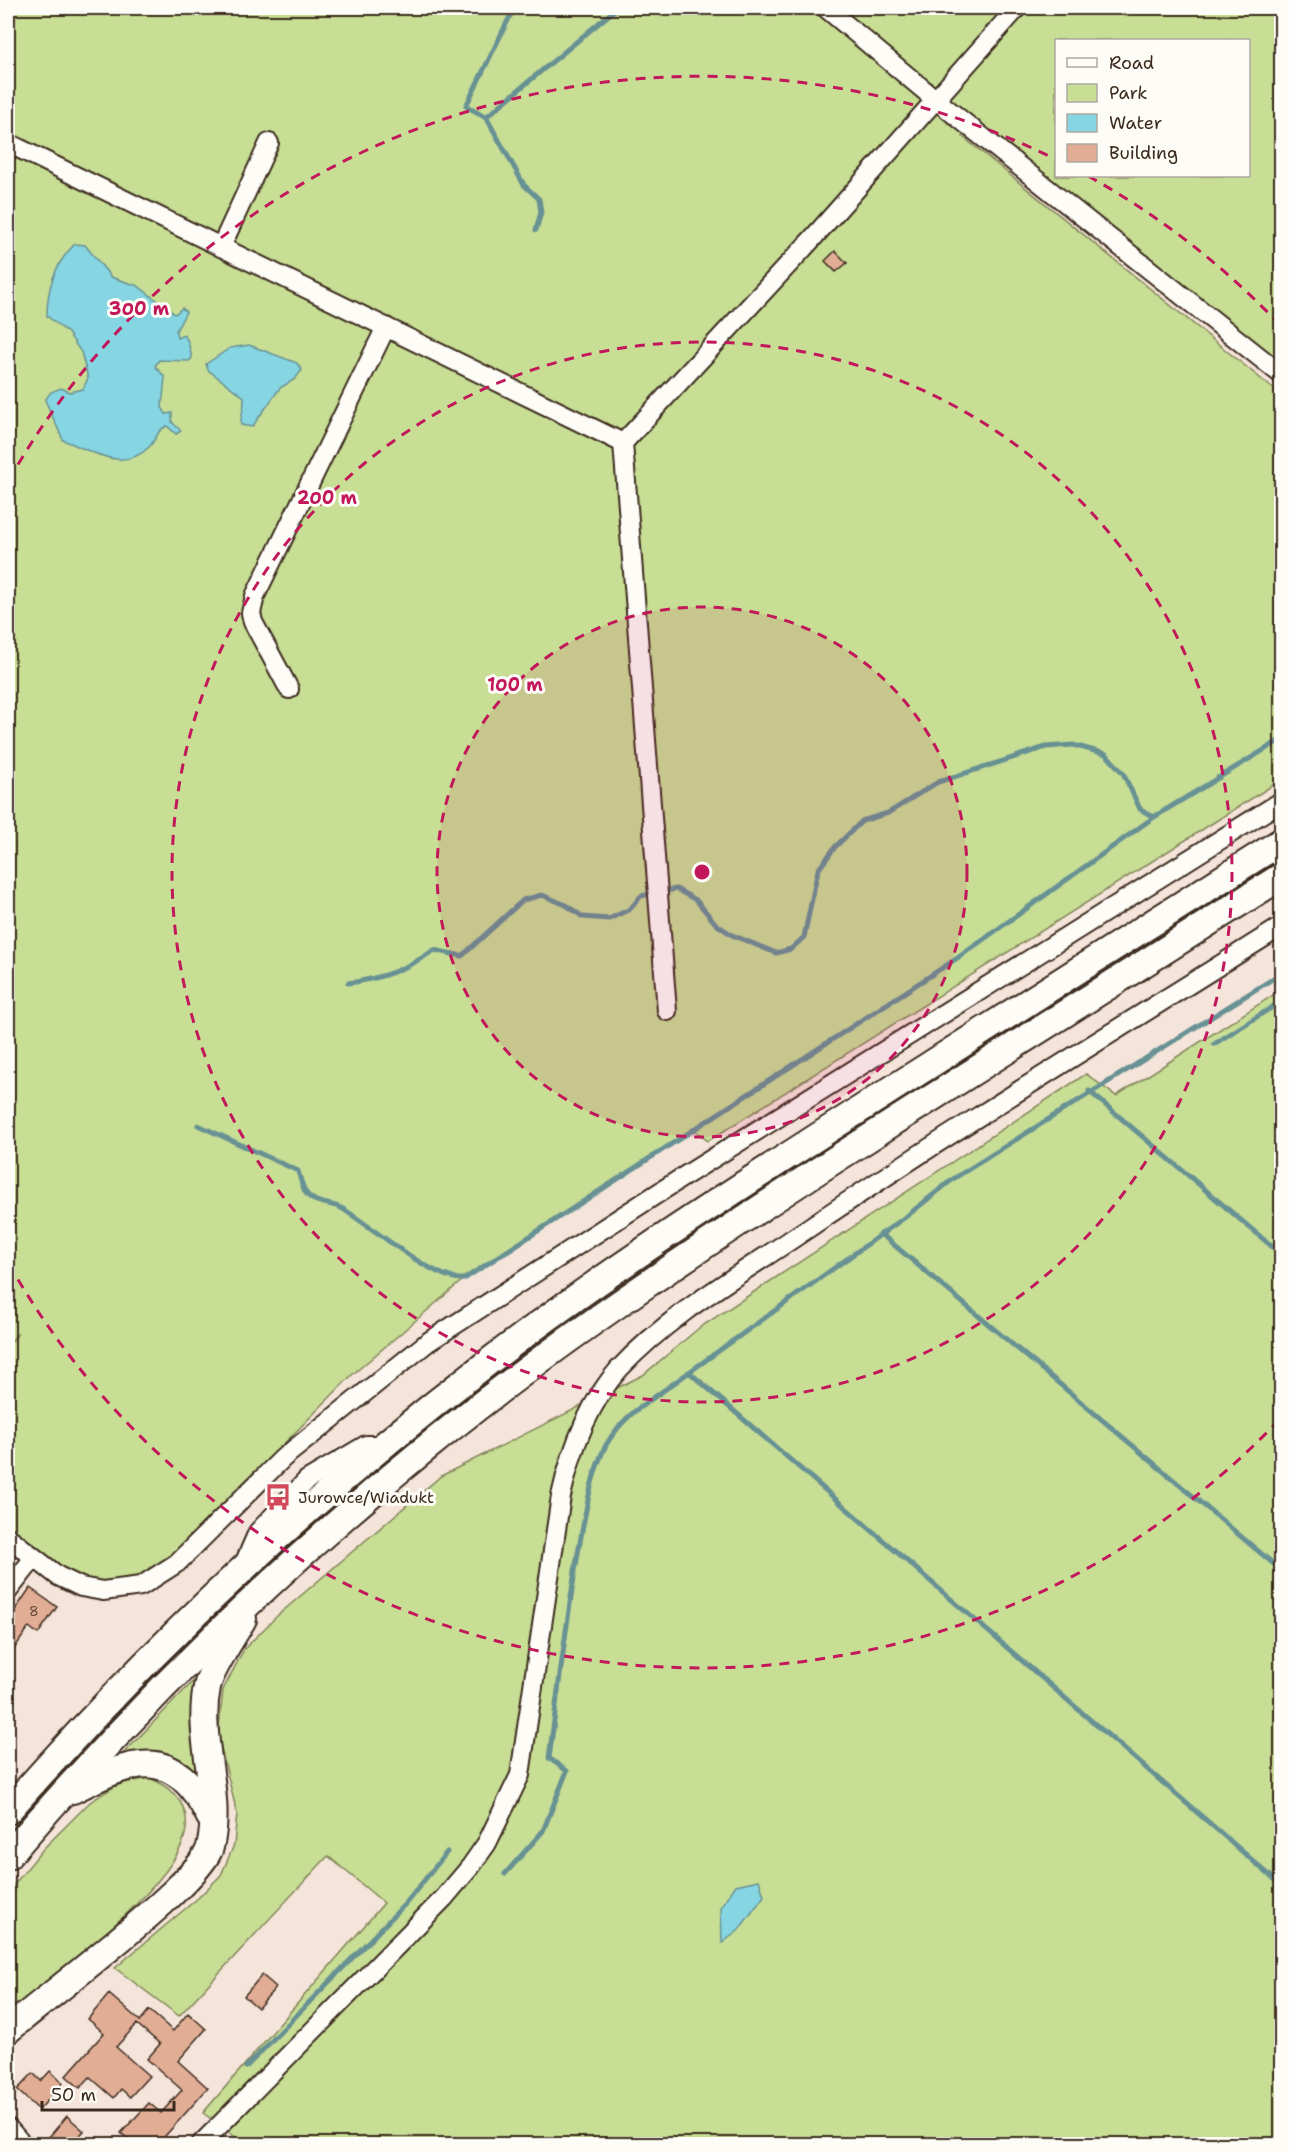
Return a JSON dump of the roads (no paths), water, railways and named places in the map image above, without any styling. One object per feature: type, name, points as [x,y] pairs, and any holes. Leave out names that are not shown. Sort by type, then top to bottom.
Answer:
[{"type":"highway","points":[[8,1811],[142,1667],[243,1567],[384,1445],[493,1358],[707,1208],[1281,841]]},
{"type":"highway","points":[[8,1856],[58,1797],[159,1689],[328,1531],[453,1427],[648,1283],[856,1147],[1281,876]]},
{"type":"highway","points":[[8,2030],[183,1884],[210,1849],[213,1823],[203,1719],[207,1685],[258,1594]]},
{"type":"highway","points":[[58,1797],[115,1768],[135,1764],[160,1764],[183,1778],[201,1798],[213,1823]]},
{"type":"street","points":[[826,8],[936,100],[1281,375]]},
{"type":"street","points":[[666,1011],[623,443],[812,239],[1017,8]]},
{"type":"street","points":[[8,143],[623,443]]},
{"type":"street","points":[[221,247],[269,143]]},
{"type":"street","points":[[289,689],[253,622],[251,613],[255,596],[387,327]]},
{"type":"street","points":[[8,1537],[33,1559],[81,1587],[103,1592],[141,1586],[163,1573],[283,1458],[429,1342],[683,1177],[1281,801]]},
{"type":"street","points":[[201,2145],[444,1898],[487,1843],[520,1775],[561,1497],[571,1453],[600,1396],[617,1372],[663,1327],[843,1205],[1281,926]]},
{"type":"street","points":[[8,1591],[33,1559]]},
{"type":"street","points":[[8,2128],[22,2145]]},
{"type":"water","points":[[75,244],[85,245],[111,277],[138,286],[175,314],[182,308],[186,312],[176,331],[177,338],[184,335],[188,341],[192,358],[189,361],[159,360],[155,366],[165,377],[162,407],[166,414],[172,413],[172,422],[181,431],[176,434],[167,426],[161,430],[149,447],[139,455],[129,458],[118,459],[96,454],[63,440],[45,400],[51,392],[61,388],[70,392],[83,389],[88,378],[81,352],[68,333],[47,316],[51,286],[57,268]]},
{"type":"water","points":[[249,345],[297,363],[302,370],[295,379],[280,388],[252,427],[241,425],[244,397],[208,370],[206,364],[230,348]]},
{"type":"water","points":[[759,1880],[764,1896],[738,1931],[722,1943],[721,1907],[736,1885]]},
{"type":"waterway","points":[[514,8],[466,106],[486,117],[524,185],[539,199],[541,212],[536,230]]},
{"type":"waterway","points":[[486,117],[617,8]]},
{"type":"waterway","points":[[348,983],[372,979],[393,972],[414,963],[434,950],[462,956],[523,900],[542,895],[566,905],[583,917],[609,919],[630,909],[641,896],[676,889],[696,900],[716,924],[732,935],[776,953],[791,949],[804,937],[818,870],[835,847],[862,821],[888,813],[938,782],[1046,747],[1073,745],[1106,754],[1123,773],[1140,809],[1154,817],[1282,739]]},
{"type":"waterway","points":[[198,1125],[298,1171],[305,1191],[313,1200],[343,1209],[437,1272],[452,1278],[464,1279],[959,957],[1154,817]]},
{"type":"waterway","points":[[505,1874],[543,1831],[567,1771],[549,1758],[584,1517],[601,1456],[612,1435],[635,1411],[908,1215],[953,1179],[1282,973]]},
{"type":"waterway","points":[[1214,1044],[1282,1001]]},
{"type":"waterway","points":[[1089,1091],[1282,1255]]},
{"type":"waterway","points":[[881,1234],[1282,1571]]},
{"type":"waterway","points":[[689,1372],[1282,1886]]},
{"type":"waterway","points":[[246,2067],[406,1903],[447,1852]]},
{"type":"place","name":"Jurowce/Wiadukt","points":[[278,1497]]}]
